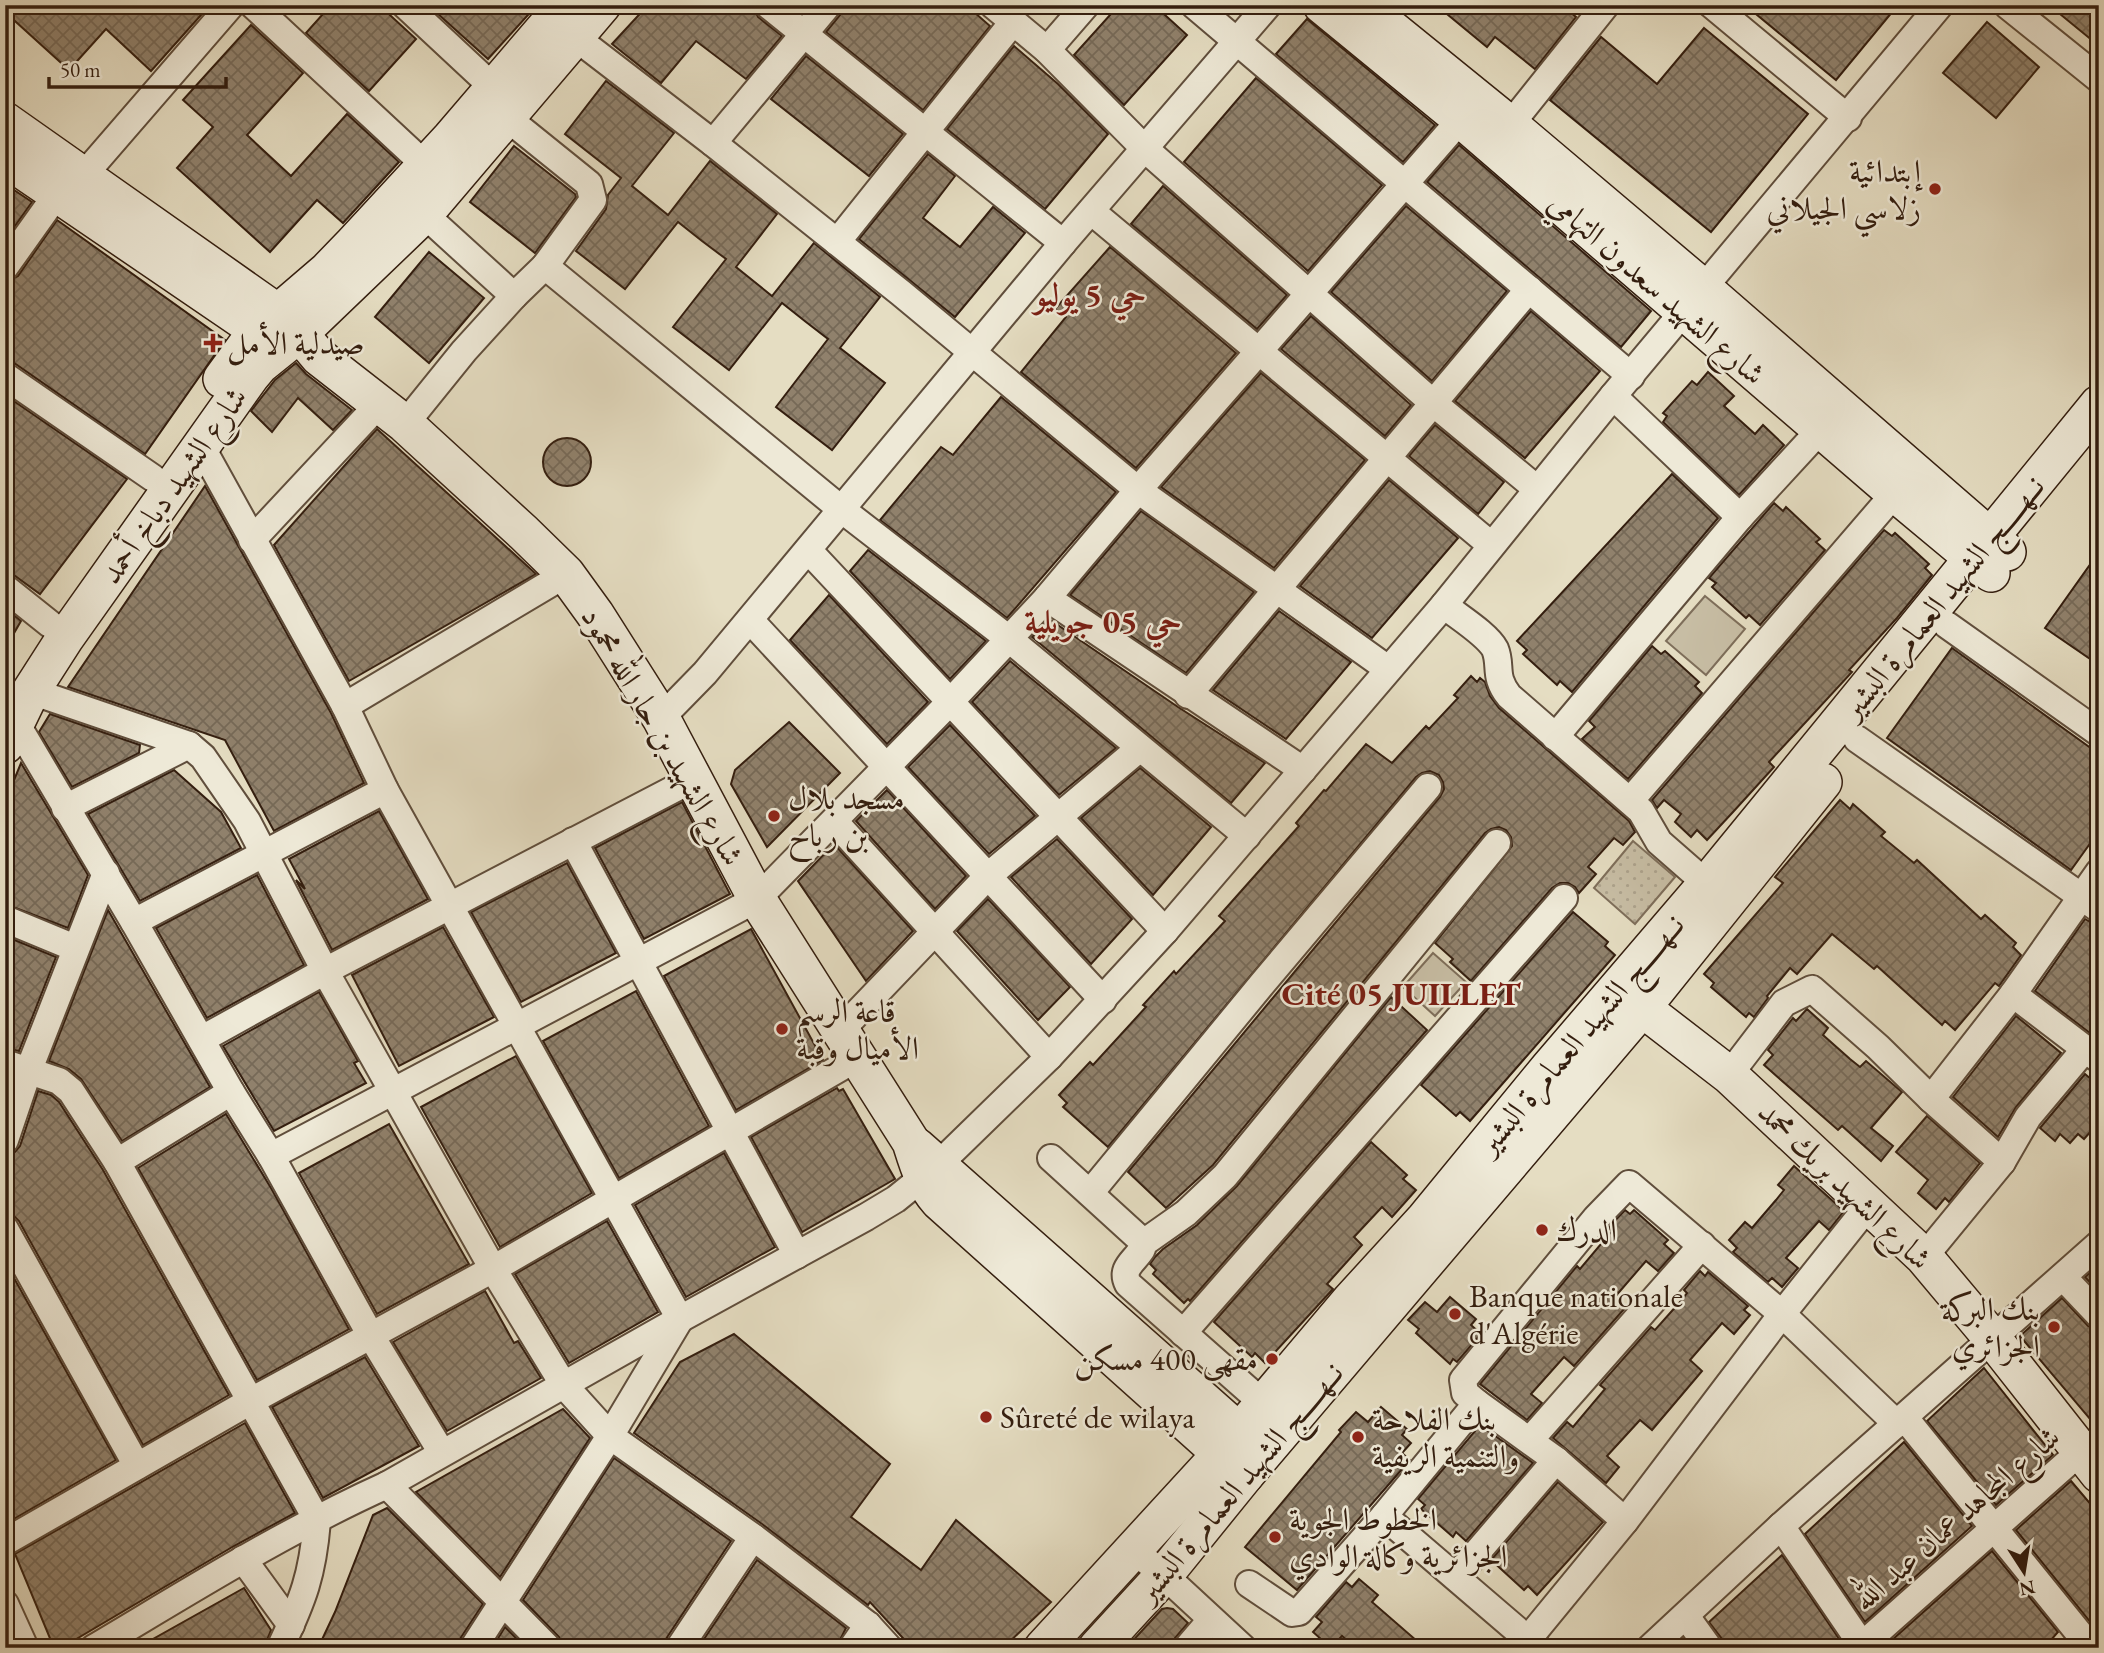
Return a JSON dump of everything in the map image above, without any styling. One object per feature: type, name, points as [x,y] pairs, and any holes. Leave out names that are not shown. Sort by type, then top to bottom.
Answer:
[{"type":"street","points":[[5,267],[70,185],[231,5]]},
{"type":"street","points":[[253,5],[437,176]]},
{"type":"street","points":[[252,540],[464,351],[545,266],[593,200],[589,184],[500,103],[405,5]]},
{"type":"street","name":"شارع الشهيد دباخ أحمد","points":[[14,714],[73,626],[250,377],[287,336],[327,271],[437,176],[500,103],[564,20],[602,5]]},
{"type":"street","points":[[768,5],[1063,243]]},
{"type":"street","points":[[713,143],[828,5]]},
{"type":"street","points":[[1047,50],[1086,5]]},
{"type":"street","points":[[1194,5],[1631,376]]},
{"type":"street","points":[[661,718],[705,673],[970,353],[1268,5]]},
{"type":"street","name":"شارع الشهيد سعدون التهامي","points":[[1322,5],[1461,119],[1695,300],[1991,555]]},
{"type":"street","name":"شارع الشهيد سعدون التهامي","points":[[1362,5],[1510,125],[1695,300],[1821,429],[1895,493],[1991,555]]},
{"type":"street","points":[[1510,125],[1606,5]]},
{"type":"street","points":[[1712,5],[1848,118]]},
{"type":"street","points":[[94,1648],[243,1559],[387,1485],[563,1384],[866,1217],[896,1199],[930,1172],[1049,1057],[1166,931],[1444,605],[1613,396],[1940,5]]},
{"type":"street","points":[[2007,5],[2099,79]]},
{"type":"street","points":[[836,242],[925,132],[1003,14],[1047,50],[1144,148],[1432,402],[1537,489]]},
{"type":"street","points":[[564,20],[1138,490],[1388,669]]},
{"type":"street","points":[[271,1156],[757,899],[951,701],[1047,598],[1461,119]]},
{"type":"street","name":"شارع الشهيد بن جار الله محمود","points":[[5,121],[70,185],[393,413],[566,574],[625,658],[661,718],[757,899],[930,1172]]},
{"type":"street","name":"شارع الشهيد بن جار الله محمود","points":[[5,158],[70,185]]},
{"type":"street","name":"شارع الشهيد دباخ أحمد","points":[[14,714],[50,624],[153,478],[287,336],[424,214],[437,176]]},
{"type":"street","points":[[1091,211],[1491,545]]},
{"type":"street","points":[[424,214],[514,296]]},
{"type":"street","points":[[545,266],[841,509],[1009,639],[1247,836]]},
{"type":"street","points":[[1188,695],[1529,289]]},
{"type":"street","points":[[5,376],[153,478]]},
{"type":"street","points":[[1613,396],[1740,517]]},
{"type":"street","name":"نــهـــــج الشهيد العمامرة البشير","points":[[1097,1648],[1164,1575],[1242,1453],[1629,999],[1857,739],[1947,625],[1991,555],[2099,404]]},
{"type":"street","points":[[1555,737],[1740,517],[1821,429]]},
{"type":"street","name":"نــهـــــج الشهيد العمامرة البشير","points":[[1043,1648],[1132,1549],[1242,1453],[1264,1404],[1351,1300],[1629,999],[1706,884],[1991,555],[2099,440]]},
{"type":"street","points":[[201,446],[345,706],[385,790],[680,1319]]},
{"type":"street","points":[[1630,801],[1895,493]]},
{"type":"street","points":[[807,550],[1166,931]]},
{"type":"street","points":[[345,706],[566,574]]},
{"type":"street","points":[[5,588],[50,624]]},
{"type":"street","points":[[1047,598],[1303,770]]},
{"type":"street","points":[[1444,605],[1492,645],[1496,654],[1499,679],[1505,691],[1630,801],[1647,819],[1659,842],[1706,884]]},
{"type":"street","points":[[750,620],[1103,1000]]},
{"type":"street","points":[[1947,625],[2099,733]]},
{"type":"street","points":[[14,714],[189,745],[203,757],[247,821],[325,971],[493,1269],[563,1384],[610,1436],[753,1538],[868,1625],[889,1648]]},
{"type":"street","points":[[14,714],[65,808],[106,873],[230,1092],[271,1156],[371,1336],[442,1453]]},
{"type":"street","points":[[1857,739],[2090,903]]},
{"type":"street","points":[[65,808],[189,745]]},
{"type":"street","points":[[5,1542],[249,1402],[493,1269],[731,1131],[848,1045],[936,931],[988,876],[1140,748]]},
{"type":"street","points":[[202,1039],[449,905],[692,779]]},
{"type":"street","points":[[1090,1194],[1428,787]]},
{"type":"street","points":[[134,922],[385,790]]},
{"type":"street","points":[[834,821],[1049,1057]]},
{"type":"street","points":[[573,841],[797,1255]]},
{"type":"street","points":[[1264,1404],[1132,1288],[1125,1279],[1127,1267],[1139,1254],[1142,1244],[1186,1213],[1225,1176],[1497,843]]},
{"type":"street","points":[[1931,1099],[2013,994],[2090,903],[2099,872]]},
{"type":"street","points":[[5,1140],[17,1067],[75,948],[106,873]]},
{"type":"street","points":[[1183,1333],[1564,898]]},
{"type":"street","points":[[5,919],[75,948]]},
{"type":"street","points":[[1729,1075],[1784,1003],[1812,989],[2002,1162]]},
{"type":"street","points":[[1924,1257],[2002,1162],[2028,1117],[2092,1054],[2013,994]]},
{"type":"street","name":"شارع الشهيد بريك محمد","points":[[1629,999],[1729,1075],[1924,1257],[2093,1455]]},
{"type":"street","points":[[17,1067],[59,1081],[71,1091],[117,1162],[317,1520],[314,1561],[308,1585],[285,1636]]},
{"type":"street","points":[[117,1162],[230,1092]]},
{"type":"street","points":[[1051,1158],[1137,1236],[1142,1244]]},
{"type":"street","points":[[930,1172],[1242,1453]]},
{"type":"street","points":[[1625,1521],[1556,1460],[1465,1393],[1463,1380],[1596,1218],[1629,1184],[1782,1314],[1901,1421],[1996,1528],[2078,1643]]},
{"type":"street","points":[[1384,1516],[1533,1643],[1782,1314],[1869,1205]]},
{"type":"street","points":[[5,1229],[137,1466]]},
{"type":"street","points":[[1650,1648],[1781,1526],[2099,1244]]},
{"type":"street","points":[[1530,1440],[1702,1245]]},
{"type":"street","points":[[2063,1277],[2099,1315]]},
{"type":"street","points":[[473,1648],[610,1436],[680,1319]]},
{"type":"street","points":[[1249,1584],[1295,1614],[1384,1516],[1477,1403]]},
{"type":"street","name":"شارع المجاهد عمان عبد الله","points":[[1862,1647],[1996,1528],[2093,1455]]},
{"type":"street","points":[[1456,1577],[1556,1460]]},
{"type":"street","points":[[387,1485],[548,1648]]},
{"type":"street","points":[[1781,1526],[1862,1647]]},
{"type":"street","points":[[679,1648],[753,1538]]},
{"type":"street","points":[[1132,1549],[1242,1648]]},
{"type":"street","points":[[243,1559],[285,1636]]},
{"type":"street","points":[[5,1604],[25,1648]]},
{"type":"street","points":[[1686,1616],[1709,1648]]},
{"type":"street","points":[[1186,1648],[1211,1620]]},
{"type":"street","points":[[852,1648],[868,1625]]},
{"type":"shaded area","points":[[1705,596],[1745,629],[1706,675],[1666,641]]},
{"type":"shaded area","points":[[1633,841],[1675,877],[1635,924],[1594,888]]},
{"type":"shaded area","points":[[1433,953],[1466,982],[1435,1016],[1403,987]]},
{"type":"building","points":[[5,5],[210,5],[151,71],[106,29],[69,70],[5,12]]},
{"type":"building","points":[[331,5],[379,5],[416,39],[369,91],[306,33]]},
{"type":"building","points":[[428,5],[537,5],[488,59]]},
{"type":"building","points":[[648,5],[753,5],[758,17],[782,36],[746,79],[696,41],[661,83],[612,44]]},
{"type":"building","points":[[843,5],[966,5],[990,26],[923,110],[826,32],[840,15]]},
{"type":"building","points":[[1119,5],[1154,5],[1187,35],[1124,105],[1074,55]]},
{"type":"building","points":[[1436,5],[1562,5],[1576,17],[1535,69],[1495,37],[1487,47]]},
{"type":"building","points":[[1745,5],[1898,5],[1836,80]]},
{"type":"building","points":[[2049,5],[2099,5],[2099,46]]},
{"type":"building","points":[[1307,19],[1435,125],[1403,162],[1276,54]]},
{"type":"building","points":[[1987,22],[2039,67],[1996,118],[1943,73]]},
{"type":"building","points":[[251,25],[303,73],[247,135],[291,176],[347,114],[399,162],[343,223],[317,200],[270,252],[177,168],[213,127],[183,100]]},
{"type":"building","points":[[1704,28],[1808,114],[1711,232],[1550,100],[1601,37],[1657,84]]},
{"type":"building","points":[[1014,46],[1058,84],[1108,134],[1045,209],[947,129]]},
{"type":"building","points":[[806,56],[903,134],[869,176],[771,99]]},
{"type":"building","points":[[1256,78],[1382,185],[1308,271],[1184,162]]},
{"type":"building","points":[[606,81],[674,133],[632,186],[668,215],[710,161],[777,214],[736,267],[772,296],[814,243],[880,297],[840,348],[885,383],[832,450],[776,407],[828,339],[782,303],[729,370],[673,327],[726,259],[678,222],[625,289],[576,251],[606,209],[608,195],[621,178],[565,134]]},
{"type":"building","points":[[1459,145],[1651,311],[1621,347],[1427,182]]},
{"type":"building","points":[[514,146],[576,197],[535,253],[470,202]]},
{"type":"building","points":[[928,154],[955,176],[923,218],[960,247],[993,207],[1025,233],[955,317],[859,239]]},
{"type":"building","points":[[5,184],[32,202],[5,240]]},
{"type":"building","points":[[1163,186],[1287,295],[1257,329],[1131,224]]},
{"type":"building","points":[[1406,206],[1507,291],[1432,381],[1331,292]]},
{"type":"building","points":[[57,220],[225,340],[145,454],[14,363],[5,360],[5,282],[18,276]]},
{"type":"building","points":[[1110,247],[1236,353],[1136,468],[1021,372],[1066,317],[1055,309]]},
{"type":"building","points":[[429,252],[484,298],[429,363],[375,317]]},
{"type":"building","points":[[1531,311],[1600,371],[1525,458],[1455,401]]},
{"type":"building","points":[[1311,316],[1411,405],[1385,436],[1281,349]]},
{"type":"building","points":[[296,363],[352,410],[333,430],[298,398],[272,432],[251,411],[275,380]]},
{"type":"building","points":[[1708,372],[1734,396],[1724,406],[1755,434],[1763,425],[1784,445],[1739,495],[1663,422],[1667,416],[1663,413],[1692,381],[1697,385]]},
{"type":"building","points":[[1261,373],[1365,460],[1274,568],[1161,487]]},
{"type":"building","points":[[5,395],[127,479],[40,594],[15,576],[5,573]]},
{"type":"building","points":[[1001,397],[1116,492],[1007,618],[880,520],[941,447],[953,455]]},
{"type":"building","points":[[1435,425],[1504,482],[1478,514],[1409,456]]},
{"type":"building","points":[[377,429],[536,574],[349,681],[274,545]]},
{"type":"building","points":[[567,438],[584,445],[591,462],[584,479],[567,486],[550,479],[543,462],[550,445]]},
{"type":"building","points":[[1672,474],[1718,518],[1572,692],[1560,681],[1557,685],[1523,654],[1527,650],[1517,641]]},
{"type":"building","points":[[1389,480],[1458,538],[1372,638],[1300,586]]},
{"type":"building","points":[[205,486],[331,713],[364,783],[274,831],[225,740],[68,687]]},
{"type":"building","points":[[1774,503],[1783,511],[1786,507],[1820,539],[1816,542],[1825,550],[1760,625],[1749,615],[1746,618],[1712,587],[1716,583],[1709,578]]},
{"type":"building","points":[[1141,511],[1254,592],[1186,673],[1070,595]]},
{"type":"building","points":[[1884,530],[1892,536],[1895,533],[1929,564],[1925,568],[1932,575],[1849,670],[1852,672],[1769,762],[1774,767],[1733,812],[1707,840],[1697,830],[1691,837],[1675,822],[1681,814],[1664,800],[1657,808],[1652,800]]},
{"type":"building","points":[[868,550],[986,641],[950,679],[850,571]]},
{"type":"building","points":[[2099,552],[2099,665],[2045,628]]},
{"type":"building","points":[[829,595],[928,702],[887,744],[790,640]]},
{"type":"building","points":[[5,608],[21,621],[5,649]]},
{"type":"building","points":[[1279,611],[1351,662],[1286,739],[1213,690]]},
{"type":"building","points":[[1049,619],[1265,763],[1231,803],[1032,637]]},
{"type":"building","points":[[1652,646],[1661,654],[1665,651],[1699,682],[1695,686],[1702,693],[1628,779],[1582,739],[1595,727],[1589,721]]},
{"type":"building","points":[[1952,648],[2099,754],[2099,831],[2071,870],[1887,738]]},
{"type":"building","points":[[1010,661],[1116,748],[1059,795],[972,702]]},
{"type":"building","points":[[1471,676],[1477,682],[1480,678],[1485,682],[1490,696],[1499,708],[1629,821],[1635,832],[1623,845],[1614,838],[1588,867],[1596,874],[1579,893],[1568,883],[1560,883],[1552,888],[1471,981],[1450,962],[1453,959],[1435,943],[1512,846],[1511,837],[1506,830],[1499,827],[1485,833],[1213,1165],[1166,1208],[1128,1172],[1440,797],[1444,789],[1439,775],[1430,771],[1416,777],[1108,1147],[1063,1107],[1067,1103],[1059,1095],[1090,1062],[1093,1065],[1146,1007],[1143,1005],[1174,971],[1176,974],[1225,921],[1219,916],[1299,826],[1296,823],[1366,744],[1392,763],[1426,726],[1429,729],[1458,698],[1454,695]]},
{"type":"building","points":[[50,714],[140,745],[139,753],[72,787],[39,732]]},
{"type":"building","name":"مسجد بلال بن رباح","points":[[789,722],[840,773],[767,847],[731,784],[735,770]]},
{"type":"building","points":[[950,725],[1035,816],[989,854],[908,767]]},
{"type":"building","points":[[21,763],[88,875],[68,928],[5,904],[5,802]]},
{"type":"building","points":[[1140,768],[1211,827],[1153,895],[1081,818]]},
{"type":"building","points":[[174,770],[221,812],[241,848],[140,901],[88,814]]},
{"type":"building","points":[[887,790],[966,876],[935,909],[856,821]]},
{"type":"building","points":[[1840,800],[1850,809],[1853,804],[1885,832],[1881,836],[1914,863],[1917,860],[1981,919],[1985,915],[2016,943],[2013,947],[2021,955],[1999,986],[1995,983],[1955,1030],[1945,1021],[1942,1025],[1877,966],[1874,969],[1832,934],[1797,974],[1790,968],[1754,1017],[1749,1013],[1746,1017],[1711,987],[1714,983],[1704,974],[1783,883],[1775,877]]},
{"type":"building","points":[[682,802],[730,894],[644,939],[595,848]]},
{"type":"building","points":[[379,811],[428,899],[332,950],[296,880],[305,889],[289,859]]},
{"type":"building","points":[[1057,839],[1132,919],[1091,964],[1011,877]]},
{"type":"building","points":[[834,844],[913,931],[866,981],[798,881]]},
{"type":"building","points":[[567,863],[616,953],[521,1002],[471,912]]},
{"type":"building","points":[[257,875],[304,965],[207,1018],[156,928]]},
{"type":"building","points":[[988,899],[1070,987],[1038,1020],[957,931]]},
{"type":"building","points":[[108,910],[210,1087],[122,1141],[81,1079],[69,1069],[49,1061]]},
{"type":"building","points":[[1573,912],[1608,942],[1605,946],[1615,955],[1470,1121],[1460,1112],[1456,1116],[1421,1085]]},
{"type":"building","points":[[2085,919],[2099,927],[2099,1040],[2035,991]]},
{"type":"building","points":[[443,927],[494,1017],[399,1066],[352,975]]},
{"type":"building","points":[[751,929],[823,1060],[736,1110],[664,976]]},
{"type":"building","points":[[5,936],[56,957],[19,1051],[5,1048]]},
{"type":"building","points":[[636,991],[709,1126],[619,1178],[543,1041]]},
{"type":"building","points":[[319,992],[358,1061],[354,1063],[366,1083],[274,1131],[223,1046]]},
{"type":"building","points":[[1391,997],[1427,1030],[1190,1301],[1188,1299],[1184,1303],[1153,1274],[1156,1270],[1150,1264],[1163,1249],[1197,1225],[1237,1186]]},
{"type":"building","points":[[1807,1009],[1828,1028],[1823,1035],[1850,1059],[1860,1067],[1866,1061],[1902,1092],[1871,1128],[1893,1146],[1881,1161],[1842,1126],[1838,1130],[1764,1065],[1773,1055],[1768,1050],[1793,1018],[1796,1021]]},
{"type":"building","points":[[2016,1016],[2061,1053],[2016,1107],[1998,1137],[1953,1097]]},
{"type":"building","points":[[516,1056],[592,1193],[500,1247],[421,1107]]},
{"type":"building","points":[[2085,1074],[2099,1086],[2099,1091],[2090,1100],[2099,1107],[2099,1122],[2084,1139],[2078,1134],[2070,1143],[2060,1134],[2055,1141],[2040,1128]]},
{"type":"building","points":[[837,1088],[839,1091],[843,1089],[895,1179],[802,1232],[751,1137]]},
{"type":"building","points":[[38,1091],[51,1095],[59,1102],[103,1170],[229,1395],[143,1445],[19,1221],[5,1213],[5,1155],[15,1152],[20,1146]]},
{"type":"building","points":[[226,1114],[271,1188],[349,1329],[257,1380],[138,1168]]},
{"type":"building","points":[[1927,1116],[1980,1163],[1949,1202],[1945,1198],[1936,1209],[1918,1193],[1928,1180],[1896,1152]]},
{"type":"building","points":[[389,1124],[469,1264],[377,1314],[299,1173]]},
{"type":"building","points":[[1371,1142],[1407,1175],[1403,1179],[1416,1190],[1392,1217],[1382,1207],[1354,1237],[1362,1245],[1327,1284],[1333,1289],[1265,1363],[1255,1353],[1252,1357],[1214,1322]]},
{"type":"building","points":[[724,1153],[775,1247],[686,1297],[635,1205]]},
{"type":"building","points":[[1794,1166],[1844,1211],[1829,1230],[1819,1221],[1786,1258],[1798,1268],[1782,1287],[1772,1278],[1768,1282],[1733,1252],[1737,1248],[1729,1240],[1745,1222],[1752,1228],[1784,1190],[1778,1185]]},
{"type":"building","points":[[1625,1210],[1630,1214],[1634,1210],[1668,1240],[1664,1244],[1674,1253],[1658,1271],[1646,1261],[1614,1298],[1625,1308],[1574,1366],[1564,1357],[1531,1394],[1542,1403],[1527,1420],[1480,1384],[1577,1266],[1580,1269],[1612,1231],[1608,1228]]},
{"type":"building","points":[[607,1221],[658,1312],[569,1363],[515,1274]]},
{"type":"building","points":[[5,1262],[116,1460],[5,1524]]},
{"type":"building","points":[[2099,1265],[2099,1292],[2085,1277]]},
{"type":"building","points":[[1700,1271],[1705,1276],[1708,1272],[1748,1306],[1744,1310],[1750,1315],[1734,1334],[1722,1323],[1690,1360],[1702,1371],[1652,1430],[1640,1420],[1607,1456],[1619,1467],[1606,1483],[1553,1438],[1567,1422],[1573,1427],[1605,1389],[1600,1385],[1651,1327],[1655,1330],[1679,1303],[1687,1293],[1684,1290]]},
{"type":"building","points":[[485,1291],[514,1343],[518,1341],[541,1378],[447,1431],[393,1342]]},
{"type":"building","points":[[1450,1297],[1476,1319],[1471,1325],[1481,1334],[1457,1362],[1453,1359],[1450,1364],[1416,1333],[1419,1329],[1408,1320],[1425,1302],[1437,1312]]},
{"type":"building","points":[[2062,1298],[2088,1326],[2099,1330],[2099,1424],[2095,1425],[2020,1336]]},
{"type":"building","points":[[734,1334],[890,1464],[851,1517],[921,1570],[956,1520],[1051,1602],[1003,1648],[912,1648],[870,1602],[868,1605],[762,1524],[634,1433],[680,1362]]},
{"type":"building","points":[[365,1357],[419,1446],[323,1498],[272,1407]]},
{"type":"building","points":[[1984,1368],[2053,1455],[1996,1505],[1927,1421]]},
{"type":"building","points":[[1381,1407],[1407,1429],[1402,1435],[1411,1443],[1402,1453],[1410,1460],[1297,1590],[1245,1547],[1356,1412],[1368,1422]]},
{"type":"building","points":[[563,1409],[590,1438],[500,1577],[416,1492]]},
{"type":"building","points":[[245,1423],[295,1513],[61,1648],[54,1648],[15,1554]]},
{"type":"building","points":[[1480,1425],[1533,1463],[1466,1541],[1456,1532],[1453,1537],[1421,1509],[1425,1505],[1418,1499]]},
{"type":"building","points":[[1904,1442],[1972,1526],[1865,1622],[1805,1534]]},
{"type":"building","points":[[614,1458],[731,1541],[666,1639],[663,1648],[563,1648],[559,1637],[523,1600]]},
{"type":"building","points":[[2071,1481],[2099,1514],[2099,1633],[2016,1530]]},
{"type":"building","points":[[1558,1482],[1603,1522],[1537,1595],[1528,1586],[1524,1590],[1491,1560]]},
{"type":"building","points":[[387,1508],[483,1604],[457,1648],[318,1648],[373,1515]]},
{"type":"building","points":[[1992,1551],[2058,1632],[2044,1648],[1883,1648]]},
{"type":"building","points":[[1782,1555],[1844,1646],[1841,1648],[1725,1648],[1722,1639],[1709,1622]]},
{"type":"building","points":[[757,1560],[846,1628],[836,1648],[698,1648]]},
{"type":"building","points":[[1359,1579],[1378,1595],[1372,1602],[1425,1648],[1355,1648],[1342,1636],[1331,1648],[1313,1632],[1322,1622],[1316,1617],[1346,1582],[1352,1587]]},
{"type":"building","points":[[244,1588],[271,1630],[264,1648],[137,1648]]},
{"type":"building","points":[[1162,1609],[1173,1609],[1188,1623],[1175,1638],[1172,1648],[1126,1648]]},
{"type":"building","points":[[505,1627],[526,1648],[492,1648]]},
{"type":"place","name":"إبتدائية زلاسي الجيلاني","points":[[1935,189]]},
{"type":"place","name":"صيدلية الأمل","points":[[213,343]]},
{"type":"place","name":"مسجد بلال بن رباح","points":[[774,816]]},
{"type":"place","name":"قاعة الرسم الأميال وقبة","points":[[782,1029]]},
{"type":"place","name":"الدرك","points":[[1542,1230]]},
{"type":"place","name":"Banque nationale d'Algérie","points":[[1455,1314]]},
{"type":"place","name":"بنك البركة الجزائري","points":[[2054,1327]]},
{"type":"place","name":"مقهى 400 مسكن","points":[[1272,1359]]},
{"type":"place","name":"Sûreté de wilaya","points":[[986,1417]]},
{"type":"place","name":"بنك الفلاحة والتنمية الريفية","points":[[1358,1437]]},
{"type":"place","name":"الخطوط الجوية الجزائرية وكالة الوادي","points":[[1275,1537]]},
{"type":"district","name":"حي 5 يوليو","points":[[1090,294]]},
{"type":"district","name":"حي 05 جويلية","points":[[1103,621]]},
{"type":"district","name":"Cité 05 JUILLET","points":[[1401,993]]}]
